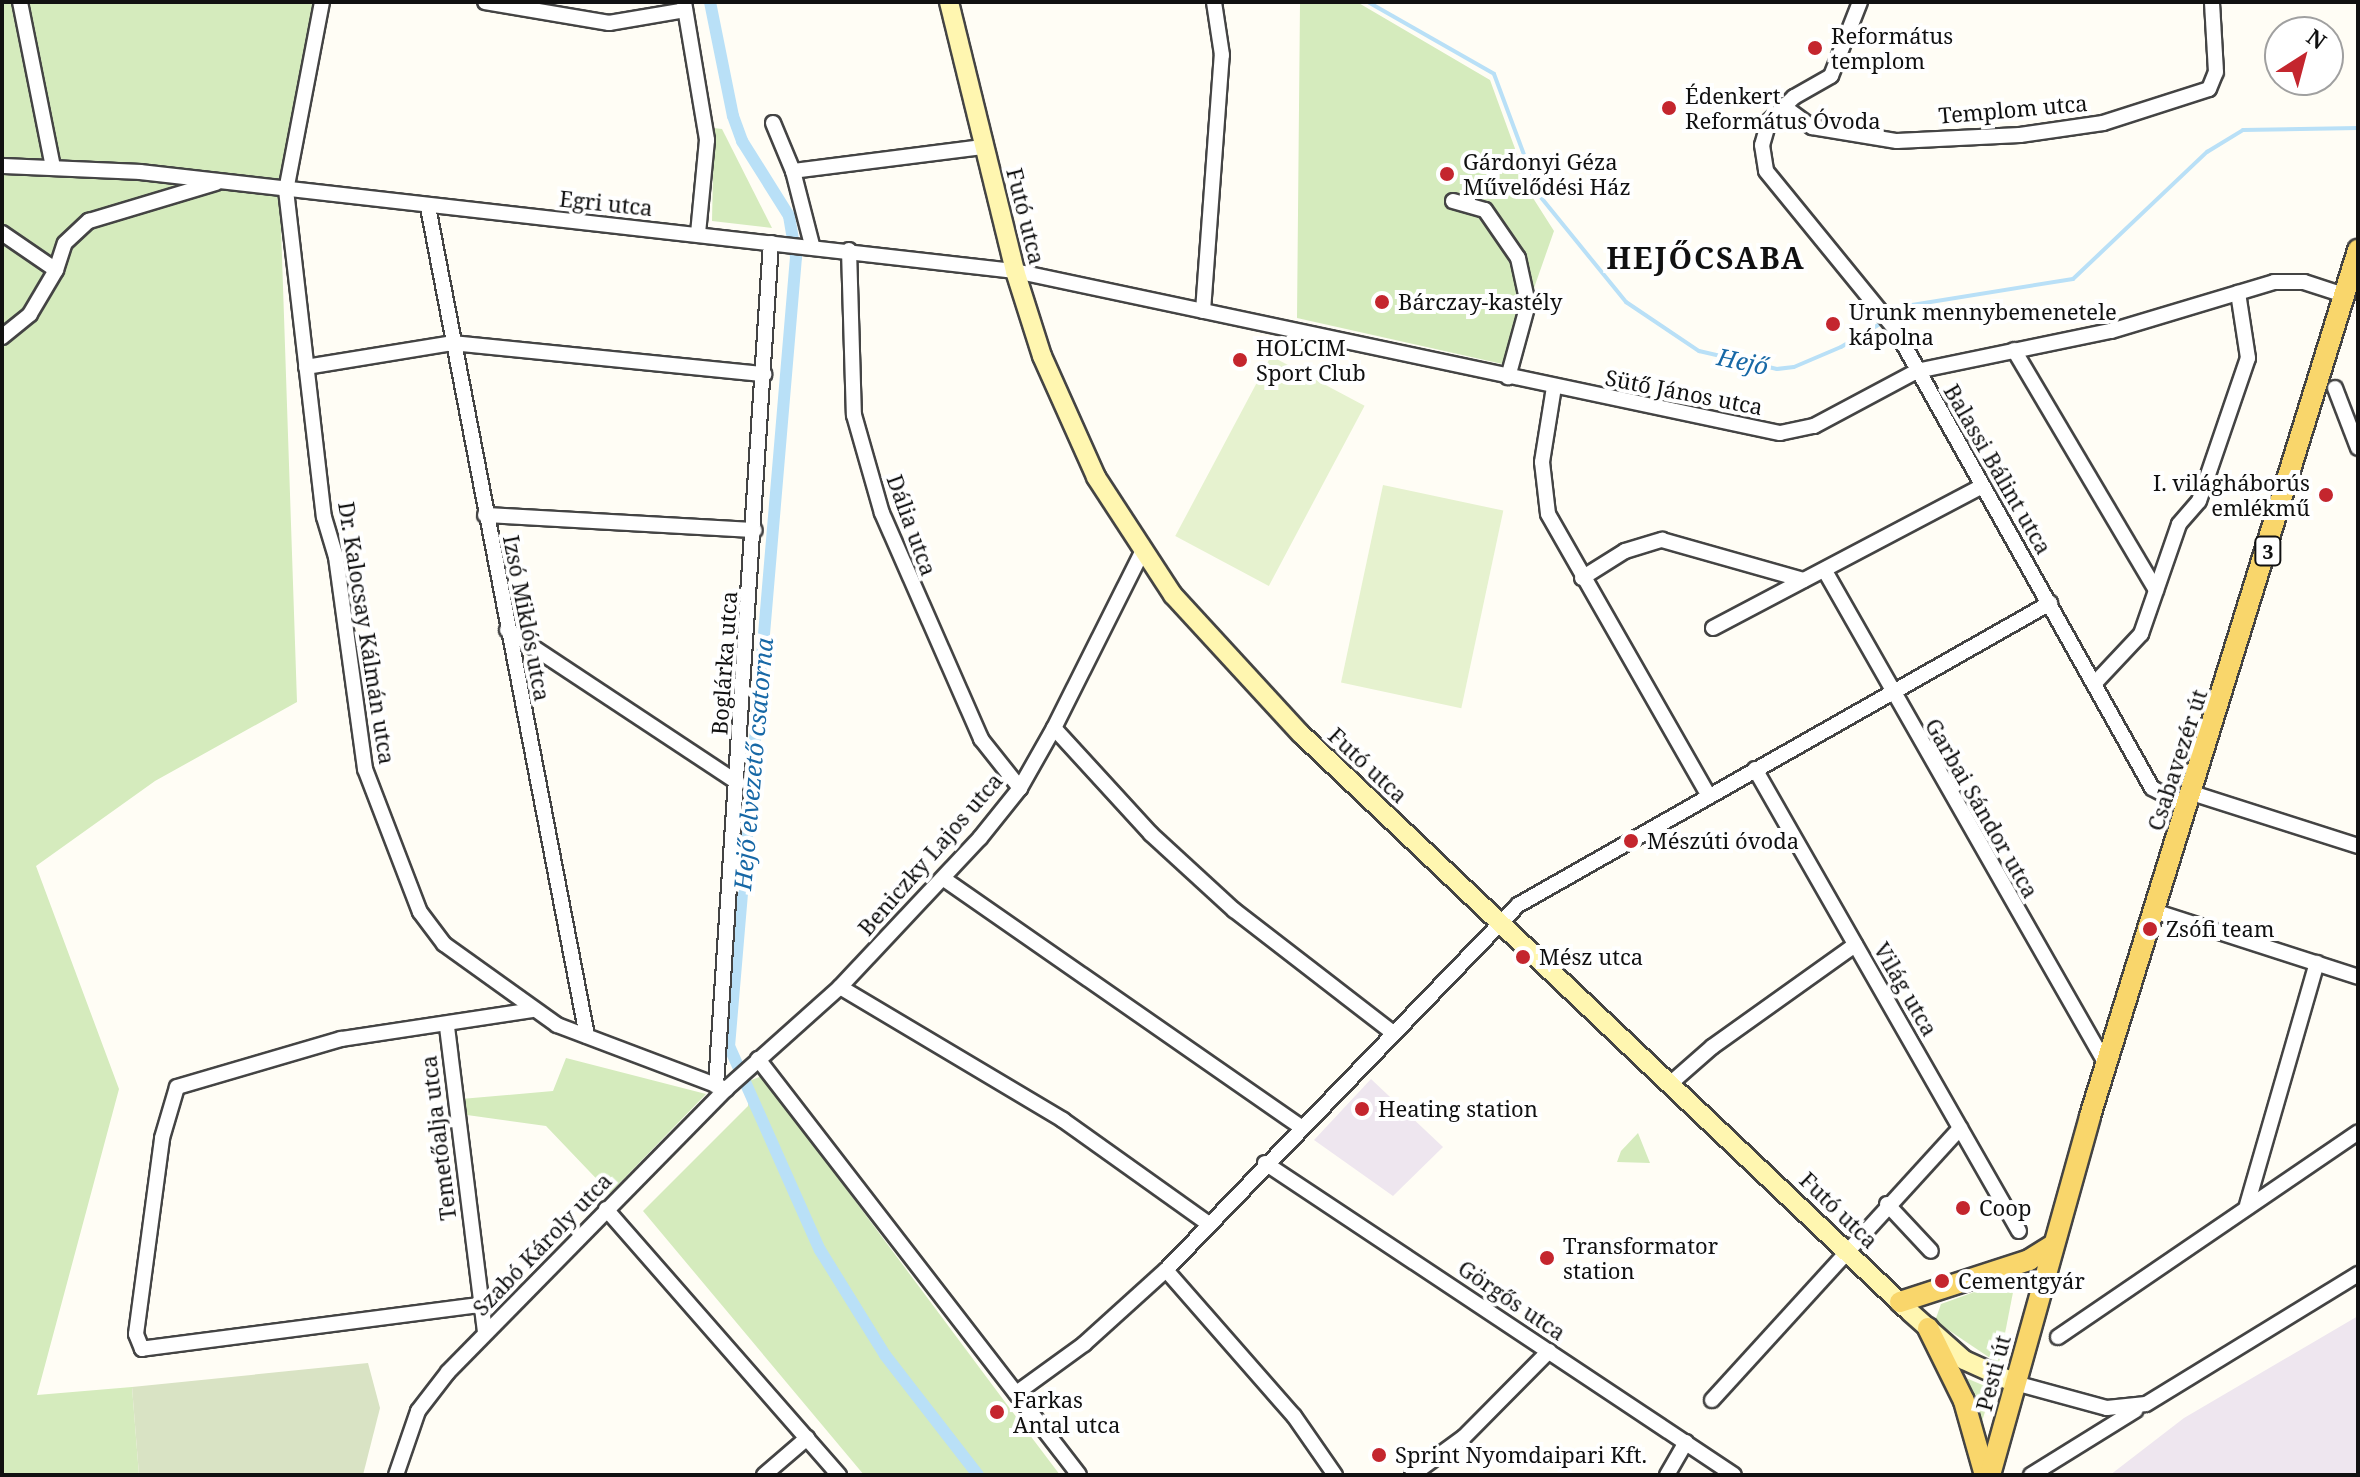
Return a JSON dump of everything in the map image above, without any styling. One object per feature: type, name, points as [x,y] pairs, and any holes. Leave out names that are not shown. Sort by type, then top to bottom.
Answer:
[{"type":"main road","name":"Futó utca","points":[[949,2],[1015,271],[1067,417],[1142,552],[1241,674],[1500,922],[1928,1328],[1964,1360],[2015,1383]]},
{"type":"main road","name":"Csabavezér út","points":[[2042,1284],[2106,1064],[2358,250]]},
{"type":"main road","points":[[1900,1302],[2029,1260],[2051,1246]]},
{"type":"main road","name":"Pesti út","points":[[1987,1475],[2042,1284]]},
{"type":"main road","points":[[1928,1328],[1964,1401],[1987,1475]]},
{"type":"street","points":[[20,2],[53,167]]},
{"type":"street","name":"Dr. Kalocsay Kálmán utca","points":[[322,2],[286,190],[306,367],[365,769],[430,929],[532,1010],[587,1036],[725,1086]]},
{"type":"street","points":[[485,2],[609,23],[684,6],[707,140],[698,234]]},
{"type":"street","points":[[1203,311],[1222,55],[1214,2]]},
{"type":"street","name":"Balassi Bálint utca","points":[[1860,2],[1831,76],[1783,106],[1764,133],[1766,171],[1895,329],[2152,788],[2358,846]]},
{"type":"street","name":"Templom utca","points":[[1783,106],[1812,127],[1897,141],[2020,135],[2103,123],[2209,89],[2216,72],[2212,2]]},
{"type":"street","points":[[773,123],[793,171],[812,245]]},
{"type":"street","points":[[793,171],[983,147]]},
{"type":"street","name":"Egri utca","points":[[2,166],[53,167],[221,182],[428,207],[812,245],[1015,271],[1203,311]]},
{"type":"street","points":[[2,337],[30,314],[56,270],[65,243],[89,221],[221,182]]},
{"type":"street","points":[[1453,201],[1485,210],[1518,258],[1528,304],[1508,377]]},
{"type":"street","name":"Izsó Miklós utca","points":[[428,207],[587,1036]]},
{"type":"street","points":[[2,233],[56,270]]},
{"type":"street","name":"Boglárka utca","points":[[725,1086],[738,783],[764,374],[776,243]]},
{"type":"street","name":"Dália utca","points":[[849,250],[854,415],[882,513],[981,739],[1020,788]]},
{"type":"street","name":"Sütő János utca","points":[[1203,311],[1780,433],[1814,426],[1917,371],[2111,331],[2291,280],[2342,294]]},
{"type":"street","points":[[2094,684],[2141,634],[2179,524],[2199,501],[2248,358],[2238,293]]},
{"type":"street","points":[[306,367],[452,343],[764,374]]},
{"type":"street","points":[[2014,350],[2156,590]]},
{"type":"street","points":[[1554,387],[1542,462],[1543,498],[1582,578],[1709,796]]},
{"type":"street","points":[[2335,388],[2358,448]]},
{"type":"street","points":[[1713,628],[1982,486]]},
{"type":"street","points":[[485,515],[755,530]]},
{"type":"street","points":[[1582,578],[1625,551],[1662,540],[1803,580]]},
{"type":"street","name":"Beniczky Lajos utca","points":[[754,1062],[840,987],[944,879],[1020,788],[1054,728],[1142,552]]},
{"type":"street","name":"Garbai Sándor utca","points":[[1825,571],[1890,694],[2106,1064]]},
{"type":"street","points":[[1018,1392],[1084,1344],[1166,1270],[1300,1126],[1518,905],[2050,603]]},
{"type":"street","points":[[507,630],[738,783]]},
{"type":"street","points":[[1054,728],[1151,834],[1234,910],[1392,1032]]},
{"type":"street","name":"Világ utca","points":[[1755,769],[2019,1231]]},
{"type":"street","points":[[944,879],[1300,1126]]},
{"type":"street","points":[[2154,911],[2358,977]]},
{"type":"street","points":[[1671,1083],[1712,1047],[1855,945]]},
{"type":"street","points":[[2247,1205],[2317,963]]},
{"type":"street","points":[[840,987],[1063,1120],[1209,1224]]},
{"type":"street","points":[[447,1027],[532,1010]]},
{"type":"street","name":"Temetőalja utca","points":[[447,1027],[479,1305],[142,1349],[136,1334],[162,1138],[177,1087],[327,1042],[447,1027]]},
{"type":"street","points":[[754,1062],[1018,1392],[1079,1475]]},
{"type":"street","name":"Szabó Károly utca","points":[[396,1475],[425,1400],[485,1333],[725,1086],[754,1062]]},
{"type":"street","points":[[1712,1400],[1845,1250],[1960,1128]]},
{"type":"street","points":[[2058,1337],[2358,1132]]},
{"type":"street","name":"Görgős utca","points":[[1265,1163],[1734,1475]]},
{"type":"street","points":[[1887,1204],[1931,1251]]},
{"type":"street","points":[[606,1209],[839,1475]]},
{"type":"street","points":[[1166,1270],[1294,1416],[1335,1475]]},
{"type":"street","points":[[2031,1475],[2358,1274]]},
{"type":"street","points":[[479,1305],[485,1333]]},
{"type":"street","points":[[1412,1475],[1464,1437],[1549,1351]]},
{"type":"street","points":[[2015,1383],[2107,1408],[2146,1404]]},
{"type":"street","points":[[764,1475],[807,1438]]},
{"type":"street","points":[[1667,1475],[1686,1442]]},
{"type":"shaded area","points":[[1371,1079],[1443,1147],[1393,1196],[1314,1140]]},
{"type":"shaded area","points":[[2358,1316],[2358,1475],[2110,1475],[2184,1418]]},
{"type":"green space","points":[[2,2],[316,2],[285,163],[281,227],[297,702],[155,781],[36,866],[119,1089],[37,1395],[132,1387],[139,1475],[2,1475]]},
{"type":"green space","points":[[1300,2],[1357,2],[1490,80],[1533,198],[1554,231],[1507,365],[1297,318]]},
{"type":"green space","points":[[714,128],[722,129],[772,228],[712,221]]},
{"type":"green space","points":[[1271,356],[1365,406],[1269,586],[1175,536]]},
{"type":"green space","points":[[1383,485],[1503,511],[1461,708],[1341,683]]},
{"type":"green space","points":[[566,1058],[706,1094],[610,1193],[546,1126],[467,1115],[461,1099],[553,1091]]},
{"type":"green space","points":[[762,1076],[1060,1475],[864,1475],[643,1211],[748,1106],[749,1081]]},
{"type":"green space","points":[[1638,1133],[1650,1163],[1617,1162],[1621,1151]]},
{"type":"green space","points":[[2016,1277],[1999,1364],[1935,1321],[1941,1304]]},
{"type":"green space","points":[[368,1363],[380,1408],[363,1475],[139,1475],[132,1387]]},
{"type":"green space","points":[[1959,1375],[1992,1389],[1976,1441]]},
{"type":"waterway","name":"Hejő elvezető csatorna","points":[[710,2],[733,116],[742,141],[789,216],[796,257],[729,1046],[820,1250],[885,1355],[978,1475]]},
{"type":"waterway","name":"Hejő","points":[[1368,2],[1494,74],[1539,195],[1626,302],[1699,351],[1777,369],[1794,367],[1841,347],[1912,305],[2073,279],[2207,152],[2243,130],[2358,128]]},
{"type":"place","name":"Református templom","points":[[1815,48]]},
{"type":"place","name":"Édenkert Református Óvoda","points":[[1669,108]]},
{"type":"place","name":"Gárdonyi Géza Művelődési Ház","points":[[1447,174]]},
{"type":"place","name":"Bárczay-kastély","points":[[1382,302]]},
{"type":"place","name":"Urunk mennybemenetele kápolna","points":[[1833,324]]},
{"type":"place","name":"HOLCIM Sport Club","points":[[1240,360]]},
{"type":"place","name":"I. világháborús emlékmű","points":[[2326,495]]},
{"type":"place","name":"Mészúti óvoda","points":[[1631,841]]},
{"type":"place","name":"Zsófi team","points":[[2150,929]]},
{"type":"place","name":"Mész utca","points":[[1523,957]]},
{"type":"place","name":"Heating station","points":[[1362,1109]]},
{"type":"place","name":"Coop","points":[[1963,1208]]},
{"type":"place","name":"Transformator station","points":[[1547,1258]]},
{"type":"place","name":"Cementgyár","points":[[1942,1281]]},
{"type":"place","name":"Farkas Antal utca","points":[[997,1412]]},
{"type":"place","name":"Sprint Nyomdaipari Kft.","points":[[1379,1455]]},
{"type":"district","name":"HEJŐCSABA","points":[[1706,258]]}]
